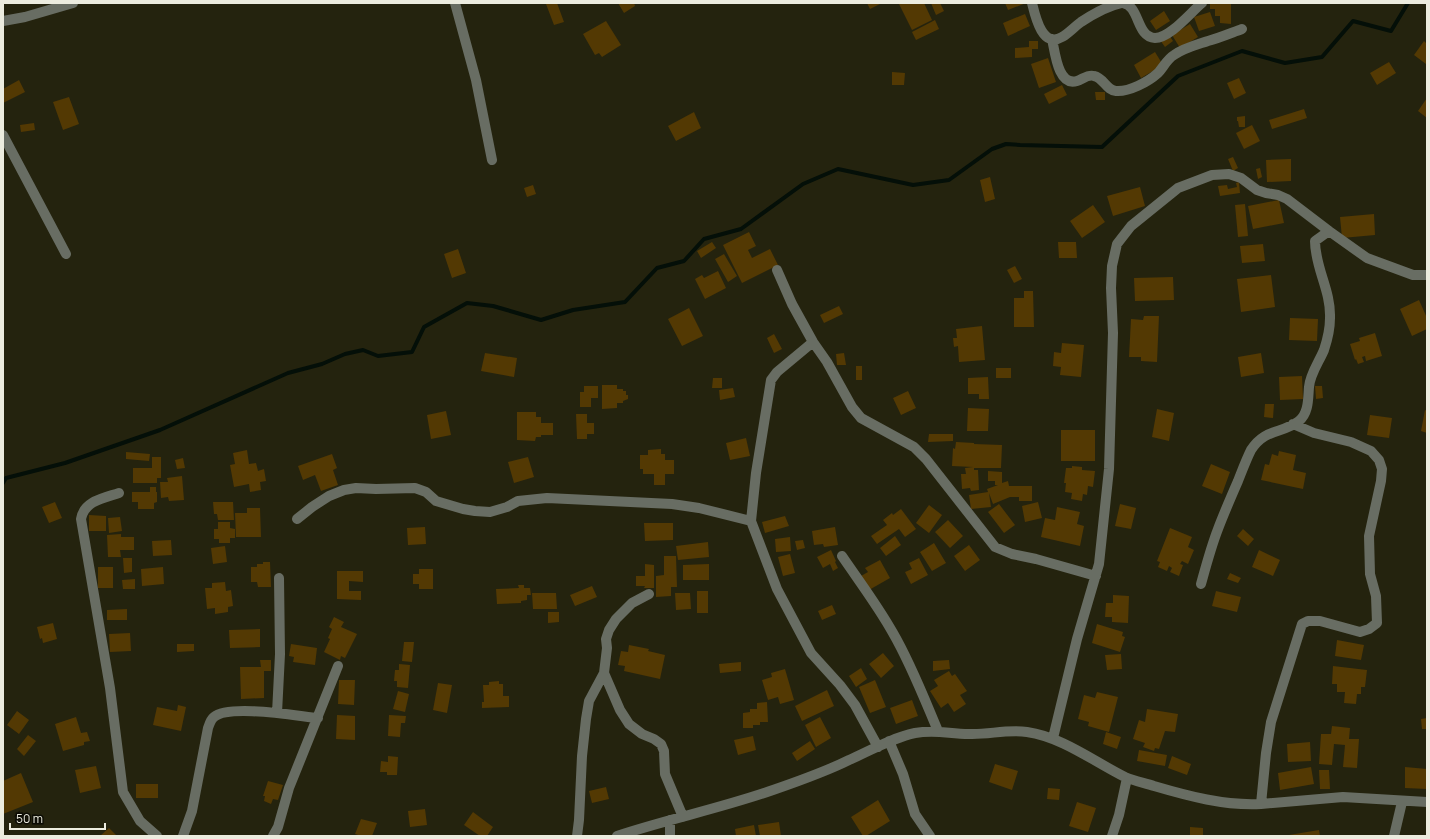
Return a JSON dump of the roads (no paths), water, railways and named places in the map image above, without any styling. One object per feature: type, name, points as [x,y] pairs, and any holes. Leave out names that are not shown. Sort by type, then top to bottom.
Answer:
[{"type":"street","points":[[3,21],[25,17],[73,3]]},
{"type":"street","points":[[455,3],[476,80],[492,160]]},
{"type":"street","points":[[1032,3],[1036,18],[1044,35],[1052,39],[1060,39],[1081,22],[1114,5],[1122,3],[1127,4],[1131,8],[1146,35],[1153,38],[1161,37],[1177,26],[1202,3]]},
{"type":"street","points":[[1052,39],[1062,77],[1068,81],[1076,81],[1086,76],[1094,76],[1102,80],[1108,88],[1116,91],[1144,83],[1158,73],[1172,55],[1184,49],[1242,29]]},
{"type":"street","points":[[3,135],[66,254]]},
{"type":"street","points":[[1053,738],[1076,639],[1100,564],[1109,469],[1113,333],[1111,288],[1112,266],[1116,244],[1131,226],[1178,188],[1212,175],[1229,174],[1241,178],[1257,190],[1266,193],[1278,194],[1287,198],[1328,231],[1367,258],[1413,275],[1427,275]]},
{"type":"street","points":[[1201,584],[1218,529],[1251,450],[1263,437],[1301,420],[1305,412],[1309,400],[1309,386],[1324,349],[1330,319],[1327,287],[1317,261],[1315,251],[1315,241],[1328,231]]},
{"type":"street","points":[[777,270],[792,304],[852,407],[861,418],[914,447],[926,459],[995,548],[1012,554],[1036,559],[1096,576]]},
{"type":"street","points":[[813,342],[777,372],[771,380],[756,473],[751,521],[777,589],[811,653],[840,685],[855,705],[878,747]]},
{"type":"street","points":[[1261,804],[1266,753],[1271,722],[1302,624],[1308,621],[1320,621],[1360,632],[1369,629],[1377,623],[1376,596],[1370,574],[1369,536],[1381,481],[1382,468],[1379,460],[1371,450],[1314,433],[1293,424]]},
{"type":"street","points":[[297,519],[329,496],[344,490],[356,488],[415,488],[426,492],[436,501],[475,511],[490,512],[518,501],[547,498],[672,504],[699,508],[751,521]]},
{"type":"street","points":[[119,493],[102,498],[88,506],[82,511],[81,519],[109,680],[123,792],[140,821],[158,836]]},
{"type":"street","points":[[842,556],[893,632],[916,678],[938,731]]},
{"type":"street","points":[[277,713],[280,654],[279,578]]},
{"type":"street","points":[[577,836],[586,718],[589,702],[604,673],[606,639],[609,630],[616,619],[632,603],[649,594]]},
{"type":"street","points":[[273,836],[278,827],[289,788],[338,666]]},
{"type":"street","points":[[604,673],[620,710],[629,724],[642,734],[654,739],[660,744],[664,752],[665,774],[683,817]]},
{"type":"street","points":[[183,836],[192,811],[208,728],[213,717],[225,712],[241,710],[318,718]]},
{"type":"street","points":[[617,836],[730,804],[775,789],[832,768],[889,741],[915,733],[938,731],[970,734],[999,731],[1026,732],[1053,738],[1127,778],[1176,793],[1221,802],[1248,805],[1343,797],[1402,802],[1427,802]]},
{"type":"street","points":[[889,741],[904,774],[915,814],[930,836]]},
{"type":"street","points":[[1112,836],[1119,815],[1127,778]]},
{"type":"street","points":[[1394,836],[1402,802]]},
{"type":"street","points":[[670,820],[670,836]]},
{"type":"waterway","points":[[3,483],[6,478],[65,463],[160,430],[288,373],[322,364],[345,354],[363,350],[378,356],[412,352],[424,327],[467,303],[493,306],[541,320],[573,310],[625,302],[657,268],[684,261],[704,239],[741,229],[803,184],[838,169],[913,185],[949,180],[992,149],[1006,144],[1102,147],[1178,76],[1242,51],[1285,63],[1322,57],[1353,21],[1391,31],[1408,3]]}]
